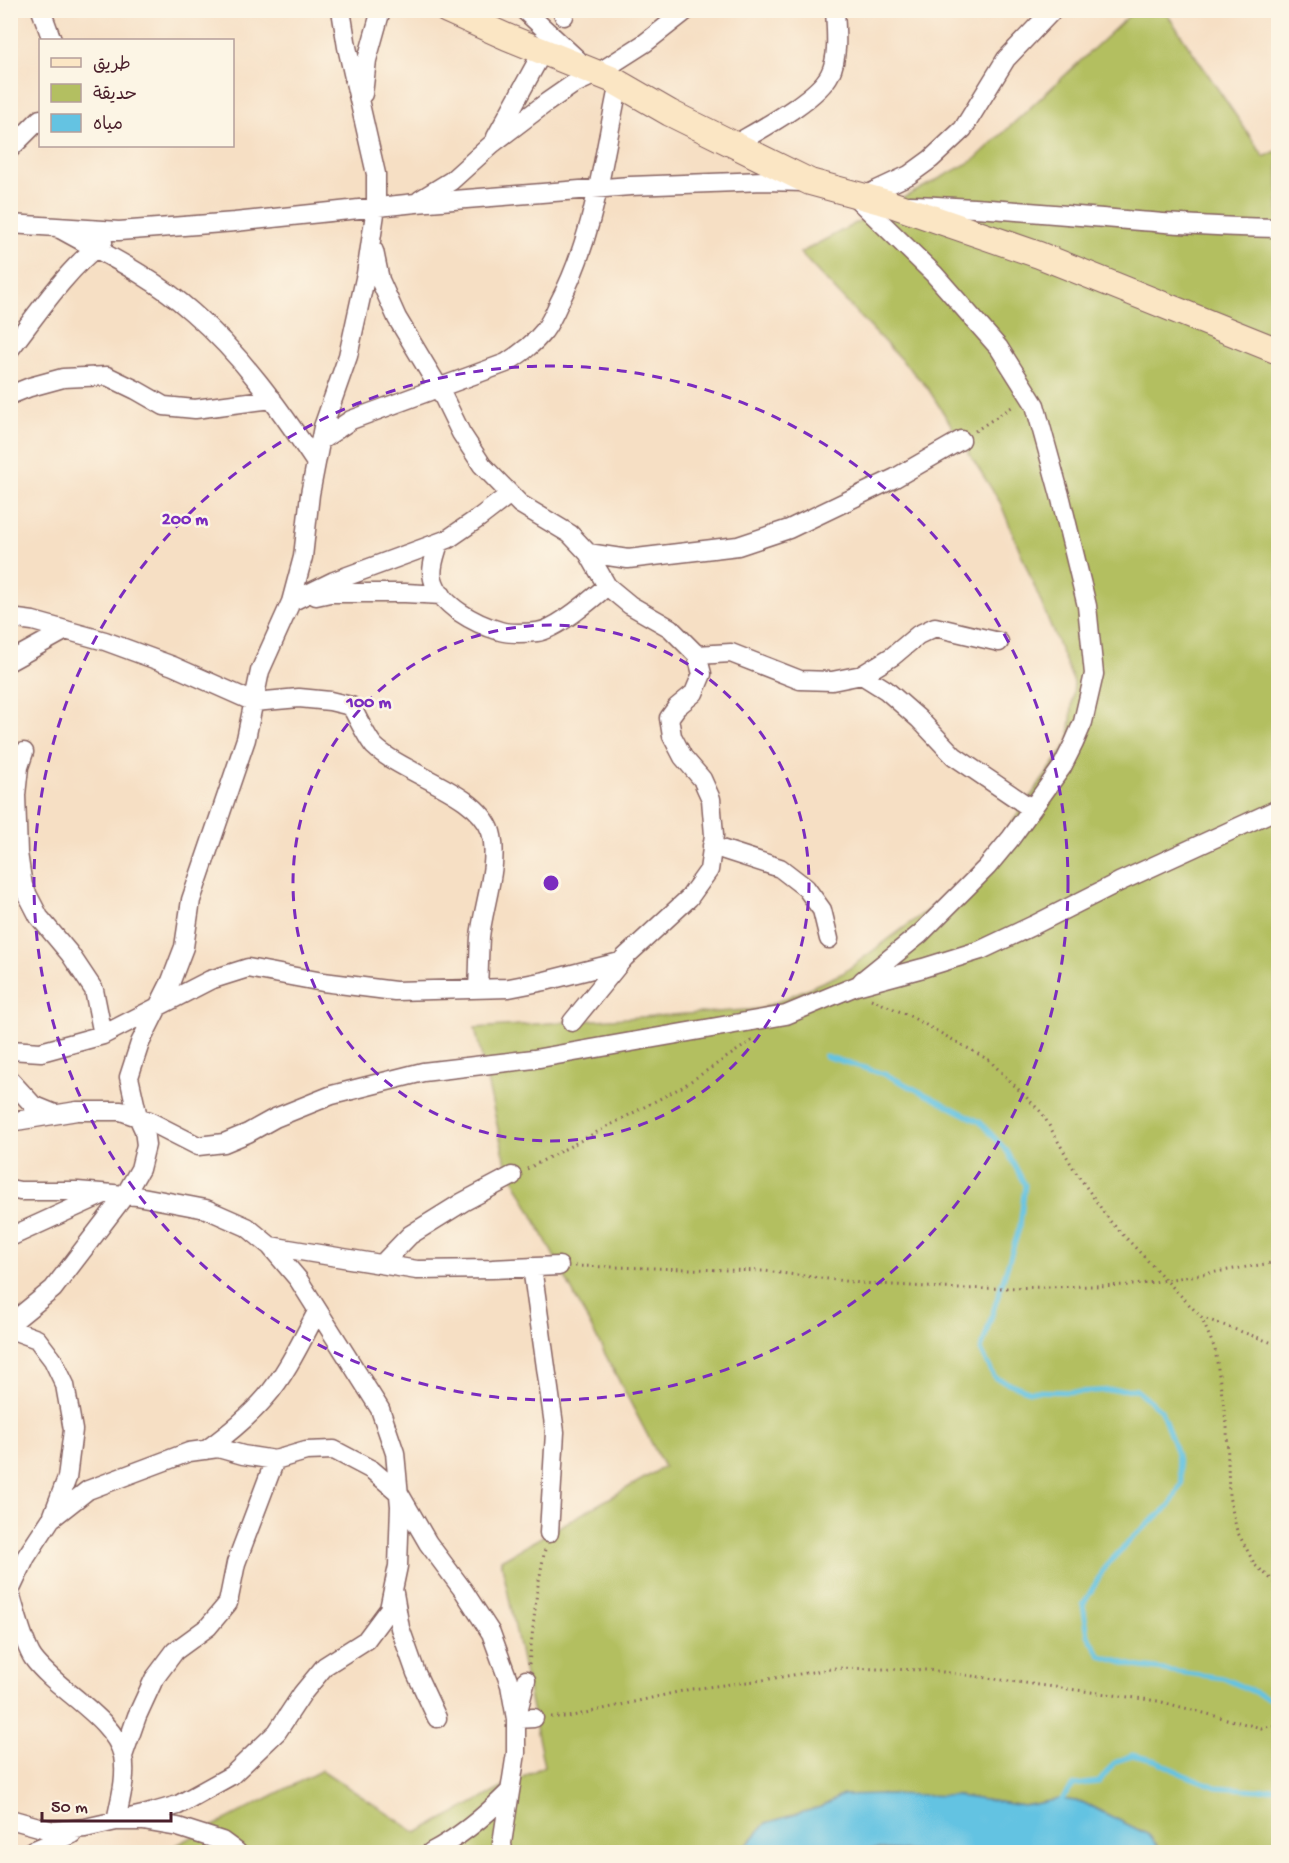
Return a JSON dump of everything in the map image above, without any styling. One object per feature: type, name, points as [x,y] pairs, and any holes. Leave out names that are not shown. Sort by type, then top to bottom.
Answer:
[{"type":"street","points":[[41,10],[52,39]]},
{"type":"street","points":[[10,1324],[53,1288],[125,1195],[140,1169],[146,1145],[129,1077],[140,1043],[184,947],[191,900],[246,739],[260,671],[291,602],[303,557],[310,494],[320,441],[348,356],[376,207],[376,174],[347,47],[341,10]]},
{"type":"street","points":[[361,108],[367,60],[381,10]]},
{"type":"street","points":[[447,10],[602,76],[670,113],[810,182],[891,204],[1040,255],[1278,351]]},
{"type":"street","points":[[524,10],[602,76]]},
{"type":"street","points":[[416,203],[451,182],[492,144],[572,85],[602,76],[687,10]]},
{"type":"street","points":[[735,145],[813,95],[830,75],[835,54],[835,10]]},
{"type":"street","points":[[857,196],[909,175],[931,159],[963,129],[1006,59],[1053,10]]},
{"type":"street","points":[[492,144],[543,51]]},
{"type":"street","points":[[320,441],[351,420],[506,363],[525,352],[545,330],[570,282],[585,243],[598,188],[602,76]]},
{"type":"street","points":[[10,149],[39,119]]},
{"type":"street","points":[[10,224],[119,231],[598,188],[764,181],[810,182]]},
{"type":"street","points":[[852,988],[920,934],[987,867],[1011,838],[1062,766],[1074,743],[1083,722],[1094,674],[1087,606],[1035,405],[999,348],[934,274],[857,196]]},
{"type":"street","points":[[891,204],[957,206],[1219,228],[1278,228]]},
{"type":"street","points":[[56,227],[135,271],[192,311],[241,361],[272,399],[316,463]]},
{"type":"street","points":[[10,349],[57,288],[95,248],[119,231]]},
{"type":"street","points":[[371,240],[380,280],[397,318],[440,388],[461,433],[482,465],[520,504],[570,534],[588,553],[607,586],[630,605],[670,628],[697,655],[702,674],[694,693],[677,707],[669,718],[672,736],[683,757],[702,779],[711,799],[714,836],[709,870],[690,898],[620,962],[572,1022]]},
{"type":"street","points":[[10,395],[63,378],[107,376],[164,406],[195,409],[272,399]]},
{"type":"street","points":[[588,553],[628,559],[738,546],[789,529],[895,478],[961,440]]},
{"type":"street","points":[[291,602],[334,581],[448,539],[480,518],[510,494]]},
{"type":"street","points":[[439,543],[433,563],[433,579],[442,595],[457,612],[502,632],[540,632],[574,613],[607,586]]},
{"type":"street","points":[[291,602],[330,593],[442,595]]},
{"type":"street","points":[[10,618],[33,621],[105,641],[173,666],[254,702],[299,698],[351,706],[373,745],[407,770],[433,782],[475,808],[490,832],[493,864],[480,936],[478,988]]},
{"type":"street","points":[[697,655],[731,653],[800,680],[832,681],[862,675],[893,656],[918,635],[935,627],[999,642]]},
{"type":"street","points":[[10,662],[66,630]]},
{"type":"street","points":[[862,675],[886,690],[919,719],[954,756],[1032,809]]},
{"type":"street","points":[[24,752],[19,767],[16,795],[18,853],[23,886],[39,917],[70,954],[94,990],[103,1035]]},
{"type":"street","points":[[10,1122],[77,1111],[121,1112],[198,1146],[224,1143],[275,1118],[332,1095],[423,1072],[534,1059],[786,1016],[852,988],[981,950],[1119,882],[1278,808]]},
{"type":"street","points":[[712,846],[780,868],[806,888],[822,910],[829,939]]},
{"type":"street","points":[[10,1050],[41,1052],[103,1035],[210,980],[248,968],[323,982],[395,991],[509,988],[620,962]]},
{"type":"street","points":[[10,1080],[33,1105],[57,1114]]},
{"type":"street","points":[[382,1264],[410,1235],[463,1202],[512,1176]]},
{"type":"street","points":[[10,1189],[125,1195],[206,1209],[247,1227],[270,1246],[298,1279],[380,1409],[395,1454],[399,1492],[398,1566],[389,1609],[366,1640],[325,1666],[302,1694],[277,1732],[232,1774],[178,1805],[85,1828],[53,1831],[10,1819]]},
{"type":"street","points":[[10,1237],[105,1194]]},
{"type":"street","points":[[270,1246],[417,1270],[559,1266]]},
{"type":"street","points":[[532,1267],[555,1432],[549,1533]]},
{"type":"street","points":[[206,1450],[232,1431],[267,1396],[317,1312]]},
{"type":"street","points":[[10,1329],[37,1339],[52,1360],[65,1385],[74,1430],[67,1478],[51,1519],[26,1557],[10,1592],[32,1656],[49,1677],[111,1731],[123,1756]]},
{"type":"street","points":[[51,1519],[88,1490],[189,1452],[218,1448],[275,1460],[306,1451],[334,1450],[372,1470],[399,1492],[428,1543],[491,1633],[525,1719]]},
{"type":"street","points":[[116,1821],[123,1788],[123,1756],[137,1716],[154,1679],[175,1651],[208,1627],[228,1603],[236,1563],[275,1460]]},
{"type":"street","points":[[393,1589],[400,1628],[416,1673],[437,1718]]},
{"type":"street","points":[[503,1852],[502,1843],[509,1792],[525,1719],[526,1680]]},
{"type":"street","points":[[431,1852],[446,1845],[487,1813],[509,1792]]},
{"type":"street","points":[[116,1821],[143,1821],[178,1827],[222,1841],[237,1852]]},
{"type":"street","points":[[30,1852],[85,1828]]},
{"type":"path","points":[[961,440],[1029,396]]},
{"type":"path","points":[[852,988],[908,1015],[989,1060],[1042,1113],[1075,1171],[1110,1221],[1201,1317],[1215,1349],[1227,1428],[1229,1496],[1237,1531],[1255,1565],[1278,1585]]},
{"type":"path","points":[[512,1176],[682,1087],[757,1036]]},
{"type":"path","points":[[559,1266],[764,1271],[861,1282],[960,1289],[1135,1285],[1278,1262]]},
{"type":"path","points":[[1201,1317],[1278,1345]]},
{"type":"path","points":[[526,1680],[537,1591],[549,1533]]},
{"type":"path","points":[[525,1719],[568,1717],[691,1689],[836,1668],[928,1670],[1158,1701],[1261,1728],[1276,1725],[1278,1722]]},
{"type":"green space","points":[[1134,11],[1165,11],[1264,157],[1278,150],[1278,1852],[1162,1852],[1149,1835],[1082,1802],[1060,1799],[1024,1806],[958,1796],[843,1795],[821,1807],[766,1823],[741,1852],[163,1852],[322,1770],[417,1833],[544,1766],[501,1560],[664,1467],[506,1164],[475,1028],[761,1009],[843,973],[976,874],[1069,742],[1074,683],[1000,502],[927,387],[800,253],[974,160]]},
{"type":"green space","points":[[878,1849],[921,1852],[831,1852],[836,1850]]},
{"type":"water","points":[[843,1795],[958,1796],[1024,1806],[1060,1799],[1082,1802],[1149,1835],[1162,1852],[921,1852],[878,1849],[831,1852],[741,1852],[766,1823],[821,1807]]},
{"type":"waterway","points":[[825,1056],[887,1075],[980,1122],[1007,1151],[1025,1185],[1020,1226],[981,1350],[995,1378],[1029,1391],[1078,1392],[1135,1389],[1161,1410],[1176,1451],[1182,1482],[1170,1506],[1136,1534],[1105,1567],[1083,1605],[1088,1635],[1101,1656],[1134,1666],[1223,1678],[1272,1700],[1278,1708]]},
{"type":"waterway","points":[[1058,1804],[1074,1785],[1099,1782],[1114,1763],[1132,1755],[1157,1761],[1182,1774],[1216,1787],[1257,1790],[1278,1788]]}]
